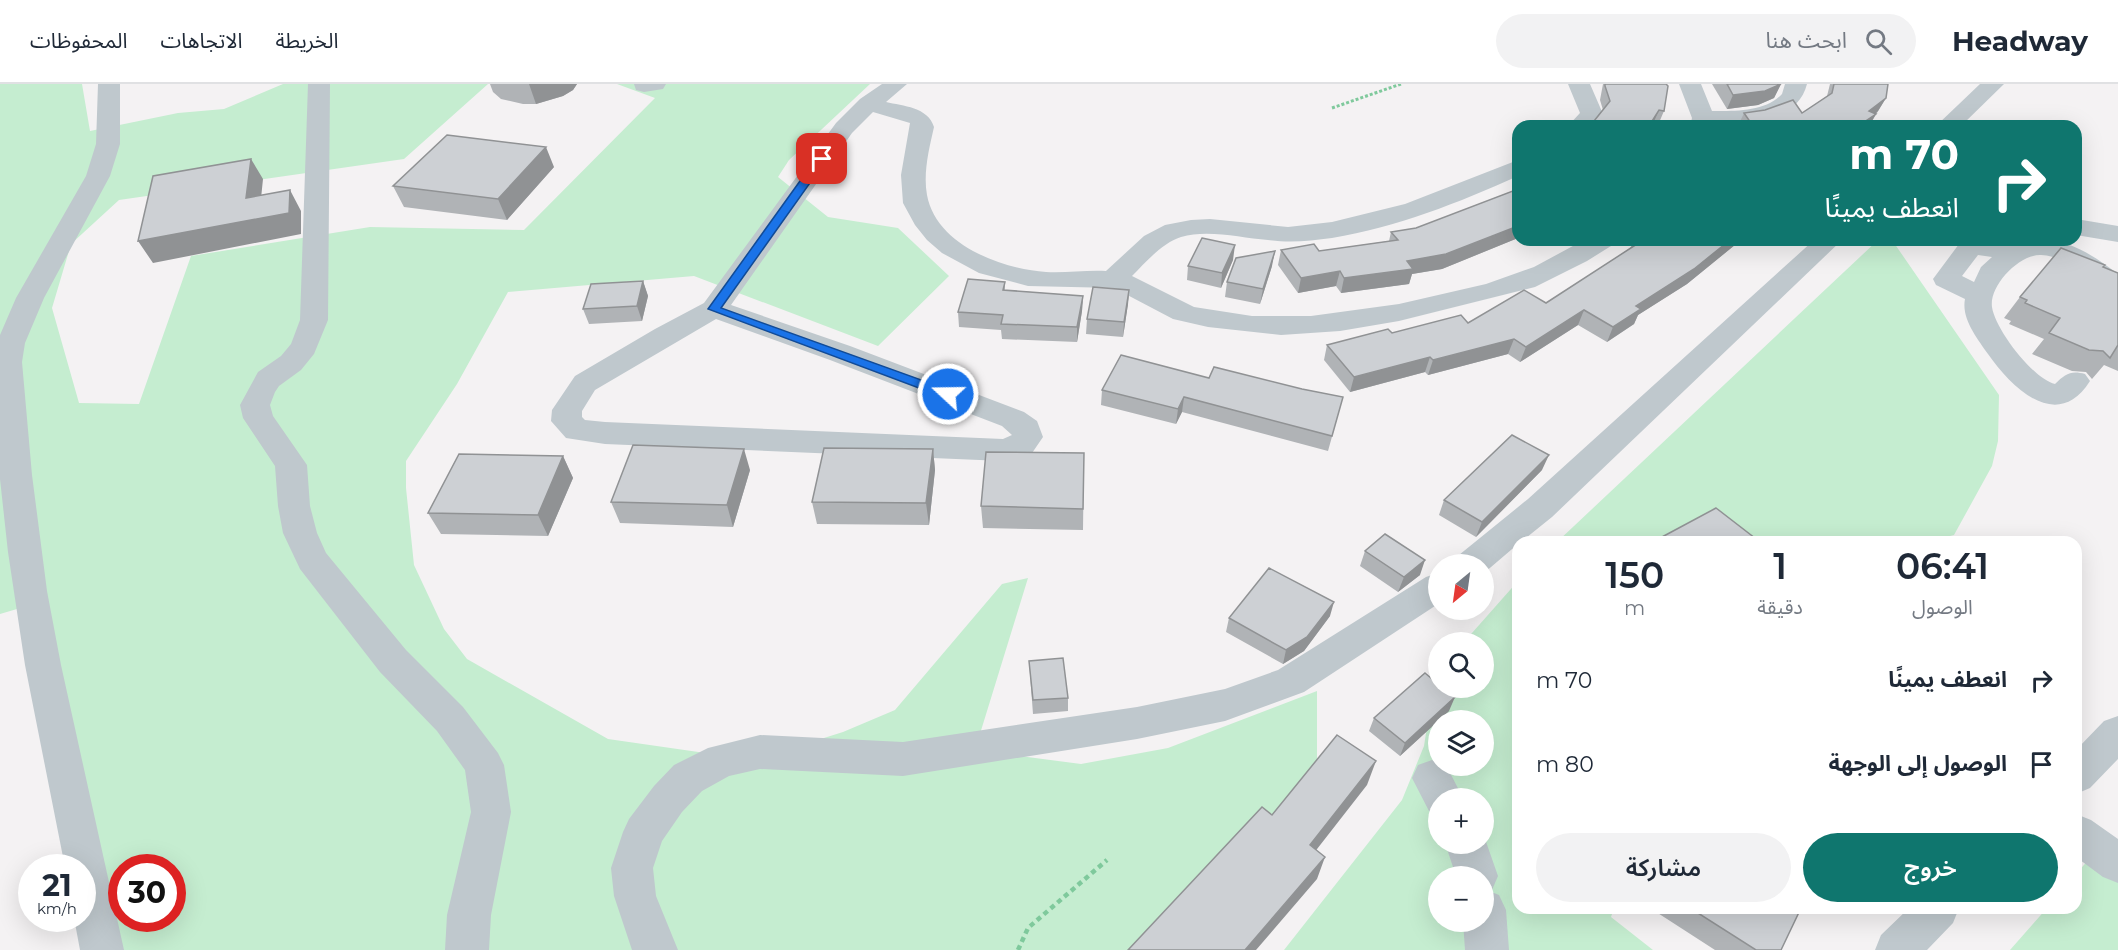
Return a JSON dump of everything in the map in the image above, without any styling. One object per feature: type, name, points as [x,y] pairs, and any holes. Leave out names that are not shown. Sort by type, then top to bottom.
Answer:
[{"type":"street","points":[[102,950],[85,855],[43,663],[4,395],[10,343],[30,298],[98,176],[108,144],[110,84]]},
{"type":"street","points":[[319,84],[314,320],[304,347],[291,363],[268,379],[255,405],[258,418],[291,465],[294,506],[300,532],[312,560],[393,661],[450,719],[484,765],[491,812],[470,915],[467,950]]},
{"type":"street","points":[[714,309],[840,353],[1012,419],[1026,429],[1028,437],[1019,448],[1003,450],[606,433],[577,430],[568,425],[566,421],[567,410],[585,383],[635,352],[714,309],[844,128],[868,104],[896,84]]},
{"type":"street","points":[[1580,84],[1592,114],[1586,120]]},
{"type":"street","points":[[1690,84],[1701,120]]},
{"type":"street","points":[[1716,120],[1762,113],[1786,105],[1796,93],[1796,84]]},
{"type":"street","points":[[1954,120],[1993,84]]},
{"type":"street","points":[[868,104],[914,116],[920,120],[922,127],[913,182],[916,204],[928,226],[942,242],[968,259],[1004,272],[1043,280],[1112,280],[1127,283],[1184,313],[1225,322],[1275,326],[1320,324],[1428,307],[1494,290],[1542,274],[1592,246]]},
{"type":"street","points":[[1112,280],[1161,235],[1191,227],[1303,235],[1394,217],[1469,189],[1512,170]]},
{"type":"street","points":[[2082,227],[2118,234]]},
{"type":"street","points":[[1483,554],[1540,508],[1823,246]]},
{"type":"street","points":[[1980,297],[1946,279],[1971,246],[2065,250],[2118,287]]},
{"type":"street","points":[[2029,247],[2004,259],[1990,273],[1989,284],[1980,297],[1978,308],[1988,333],[2023,378],[2044,393],[2062,394],[2075,381]]},
{"type":"street","points":[[656,950],[648,936],[635,897],[632,868],[644,832],[668,799],[688,778],[722,760],[760,752],[903,759],[1137,723],[1225,705],[1291,681],[1428,593]]},
{"type":"street","points":[[2082,770],[2118,733]]},
{"type":"street","points":[[2082,836],[2118,863]]},
{"type":"street","points":[[1897,950],[1932,914]]},
{"type":"street","points":[[1486,932],[1487,950]]},
{"type":"path","points":[[1332,108],[1401,84]]},
{"type":"path","points":[[1018,950],[1028,928],[1107,860]]},
{"type":"green space","points":[[0,84],[82,84],[90,131],[178,113],[224,109],[283,84],[488,84],[404,159],[119,200],[71,244],[52,308],[79,403],[139,404],[191,256],[370,227],[524,230],[655,98],[617,84],[870,84],[789,160],[778,177],[828,217],[898,228],[949,276],[878,346],[694,276],[508,292],[457,384],[406,461],[406,488],[414,565],[444,629],[467,659],[608,739],[754,760],[843,732],[895,710],[1002,584],[1028,578],[975,750],[1081,764],[1168,748],[1317,691],[1317,782],[1149,950],[116,950],[111,932],[186,932],[186,854],[108,854],[108,922],[96,881],[96,854],[88,854],[17,609],[0,614]]},
{"type":"green space","points":[[1872,246],[1896,246],[1999,395],[1998,441],[1992,466],[1954,535],[1563,536]]},
{"type":"green space","points":[[1512,588],[1512,914],[1612,914],[1611,917],[1653,950],[1284,950],[1402,800],[1424,746],[1428,720],[1428,776],[1494,776],[1494,710],[1430,710],[1432,698],[1494,698],[1494,632],[1473,632],[1483,620],[1494,620],[1494,608]]},
{"type":"green space","points":[[2104,842],[2118,853],[2118,950],[2010,950],[2042,914],[2082,914],[2082,867]]},
{"type":"building","points":[[1605,84],[1666,84],[1668,86],[1664,111],[1659,110],[1653,120],[1595,120],[1610,101]]},
{"type":"building","points":[[1727,84],[1781,84],[1765,91],[1733,95]]},
{"type":"building","points":[[1834,84],[1888,84],[1886,98],[1869,111],[1876,114],[1867,120],[1749,120],[1744,113],[1765,110],[1793,100],[1802,113],[1832,93]]},
{"type":"building","points":[[447,135],[546,147],[498,199],[393,186]]},
{"type":"building","points":[[251,159],[246,198],[290,190],[289,213],[138,241],[153,176]]},
{"type":"building","points":[[1512,191],[1512,228],[1446,254],[1407,261],[1413,269],[1344,278],[1340,271],[1301,278],[1281,250],[1314,244],[1319,251],[1398,240],[1391,232],[1416,228]]},
{"type":"building","points":[[1202,238],[1235,245],[1222,273],[1188,266]]},
{"type":"building","points":[[1634,246],[1723,246],[1694,269],[1636,306],[1641,309],[1613,327],[1584,310],[1526,347],[1514,339],[1433,360],[1430,357],[1354,377],[1327,345],[1388,329],[1392,333],[1461,315],[1468,323],[1524,290],[1546,303]]},
{"type":"building","points":[[2061,248],[2105,265],[2103,267],[2118,273],[2118,345],[2110,358],[2103,351],[2089,350],[2049,333],[2060,318],[2025,303],[2027,300],[2020,297]]},
{"type":"building","points":[[1275,251],[1263,289],[1227,282],[1236,258]]},
{"type":"building","points":[[968,279],[1005,282],[1003,290],[1083,296],[1077,327],[1001,324],[1003,315],[958,312]]},
{"type":"building","points":[[643,281],[637,306],[583,309],[591,284]]},
{"type":"building","points":[[1093,287],[1129,290],[1124,322],[1087,319]]},
{"type":"building","points":[[1121,355],[1209,378],[1214,367],[1343,397],[1332,436],[1184,397],[1178,409],[1102,390]]},
{"type":"building","points":[[1512,435],[1549,455],[1482,522],[1444,500]]},
{"type":"building","points":[[633,445],[744,449],[727,505],[611,502]]},
{"type":"building","points":[[824,448],[933,449],[926,503],[812,502]]},
{"type":"building","points":[[986,452],[1084,453],[1083,509],[981,506]]},
{"type":"building","points":[[459,454],[563,456],[538,515],[428,513]]},
{"type":"building","points":[[1716,508],[1752,536],[1664,536]]},
{"type":"building","points":[[1385,534],[1425,560],[1404,577],[1365,551]]},
{"type":"building","points":[[1269,568],[1334,602],[1307,637],[1286,650],[1229,618]]},
{"type":"building","points":[[1063,658],[1068,698],[1033,700],[1029,661]]},
{"type":"building","points":[[1425,673],[1428,676],[1428,698],[1454,698],[1441,710],[1428,710],[1428,722],[1405,743],[1374,718]]},
{"type":"building","points":[[1337,735],[1376,761],[1310,845],[1325,857],[1245,950],[1128,950],[1262,807],[1272,815]]},
{"type":"building","points":[[1699,914],[1798,914],[1781,950],[1756,950]]},
{"type":"route","points":[[822,159],[714,309],[948,394]]}]
